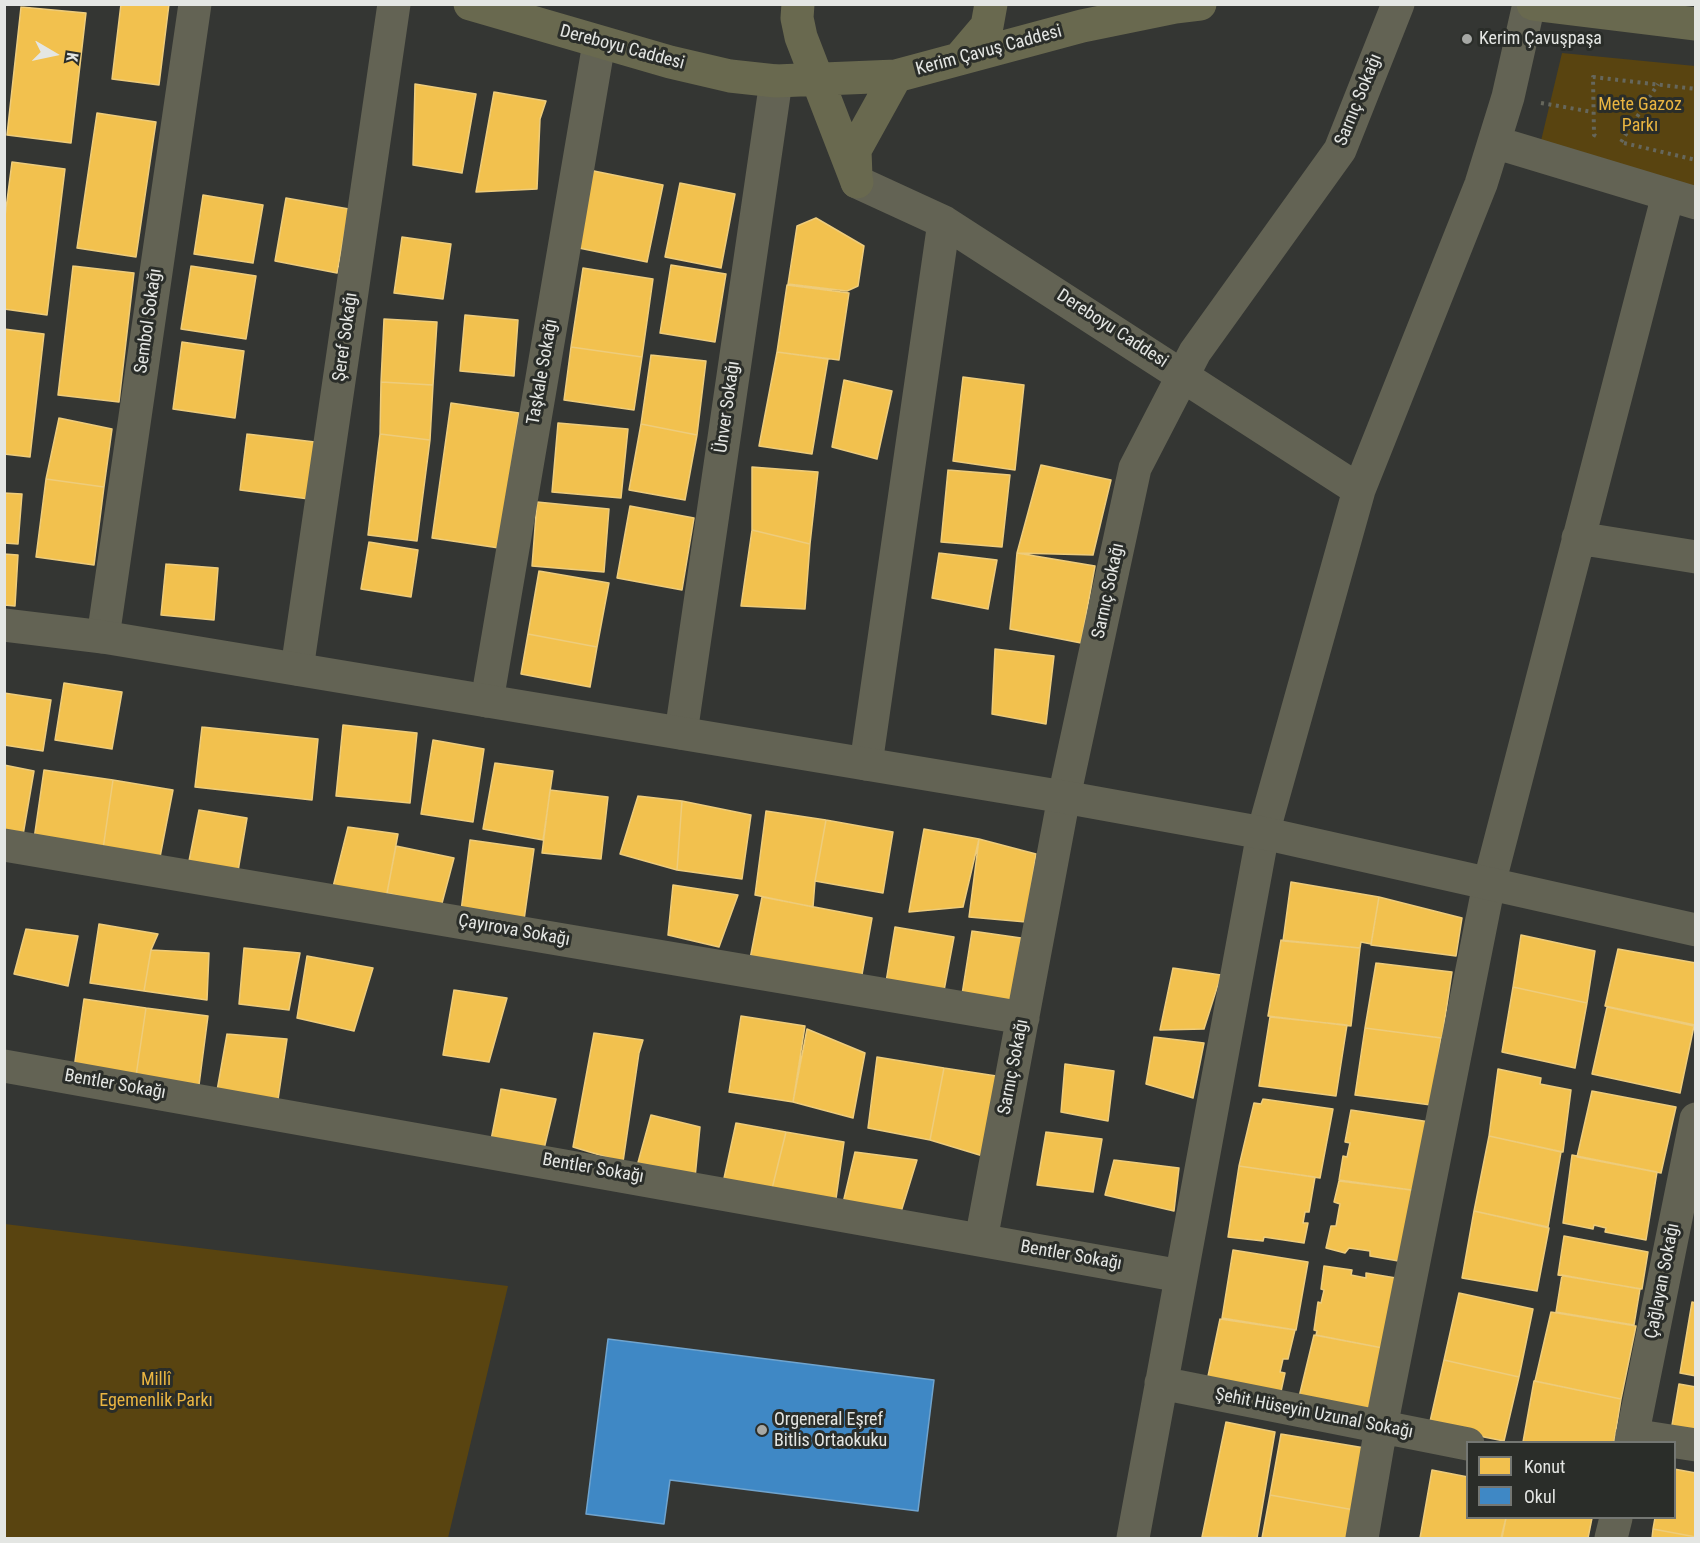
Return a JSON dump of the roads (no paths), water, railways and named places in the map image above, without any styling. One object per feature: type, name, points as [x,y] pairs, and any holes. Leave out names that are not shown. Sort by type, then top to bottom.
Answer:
[{"type":"main road","name":"Dereboyu Caddesi","points":[[470,4],[599,43],[730,76],[776,81]]},
{"type":"main road","points":[[798,4],[797,18],[801,37],[857,182]]},
{"type":"main road","points":[[959,59],[976,42],[987,26],[991,4]]},
{"type":"main road","name":"Kerim Çavuş Caddesi","points":[[776,81],[896,76],[1082,26],[1200,4]]},
{"type":"main road","points":[[1531,4],[1695,24]]},
{"type":"main road","points":[[857,182],[855,150],[896,76]]},
{"type":"street","name":"Sembol Sokağı","points":[[103,637],[195,4]]},
{"type":"street","name":"Şeref Sokağı","points":[[297,669],[394,4]]},
{"type":"street","name":"Sarnıç Sokağı","points":[[981,1240],[1064,797],[1135,468],[1195,352],[1340,150],[1398,4]]},
{"type":"street","points":[[1133,1539],[1263,833],[1359,490],[1481,184],[1508,97],[1531,4]]},
{"type":"street","name":"Taşkale Sokağı","points":[[487,701],[599,43]]},
{"type":"street","name":"Ünver Sokağı","points":[[681,733],[776,81]]},
{"type":"street","points":[[1362,1539],[1381,1427],[1490,884],[1578,538],[1682,199],[1494,142]]},
{"type":"street","name":"Dereboyu Caddesi","points":[[857,182],[944,222],[1359,490]]},
{"type":"street","points":[[866,764],[944,222]]},
{"type":"street","points":[[1578,538],[1695,557]]},
{"type":"street","points":[[4,625],[103,637],[1064,797],[1263,833],[1695,930]]},
{"type":"street","name":"Çayırova Sokağı","points":[[4,845],[1023,1018]]},
{"type":"street","name":"Bentler Sokağı","points":[[4,1066],[1181,1276]]},
{"type":"street","name":"Çağlayan Sokağı","points":[[1632,1439],[1695,1119]]},
{"type":"street","name":"Şehit Hüseyin Uzunal Sokağı","points":[[1161,1383],[1466,1444]]},
{"type":"street","points":[[1632,1439],[1653,1441]]},
{"type":"street","points":[[1676,1443],[1695,1445]]},
{"type":"street","points":[[1611,1539],[1616,1519]]},
{"type":"place","name":"Kerim Çavuşpaşa","points":[[1467,39]]},
{"type":"place","name":"Orgeneral Eşref Bitlis Ortaokuku","points":[[762,1430]]},
{"type":"park label","name":"Mete Gazoz Parkı","points":[[1640,115]]},
{"type":"park label","name":"Millî Egemenlik Parkı","points":[[156,1390]]}]
